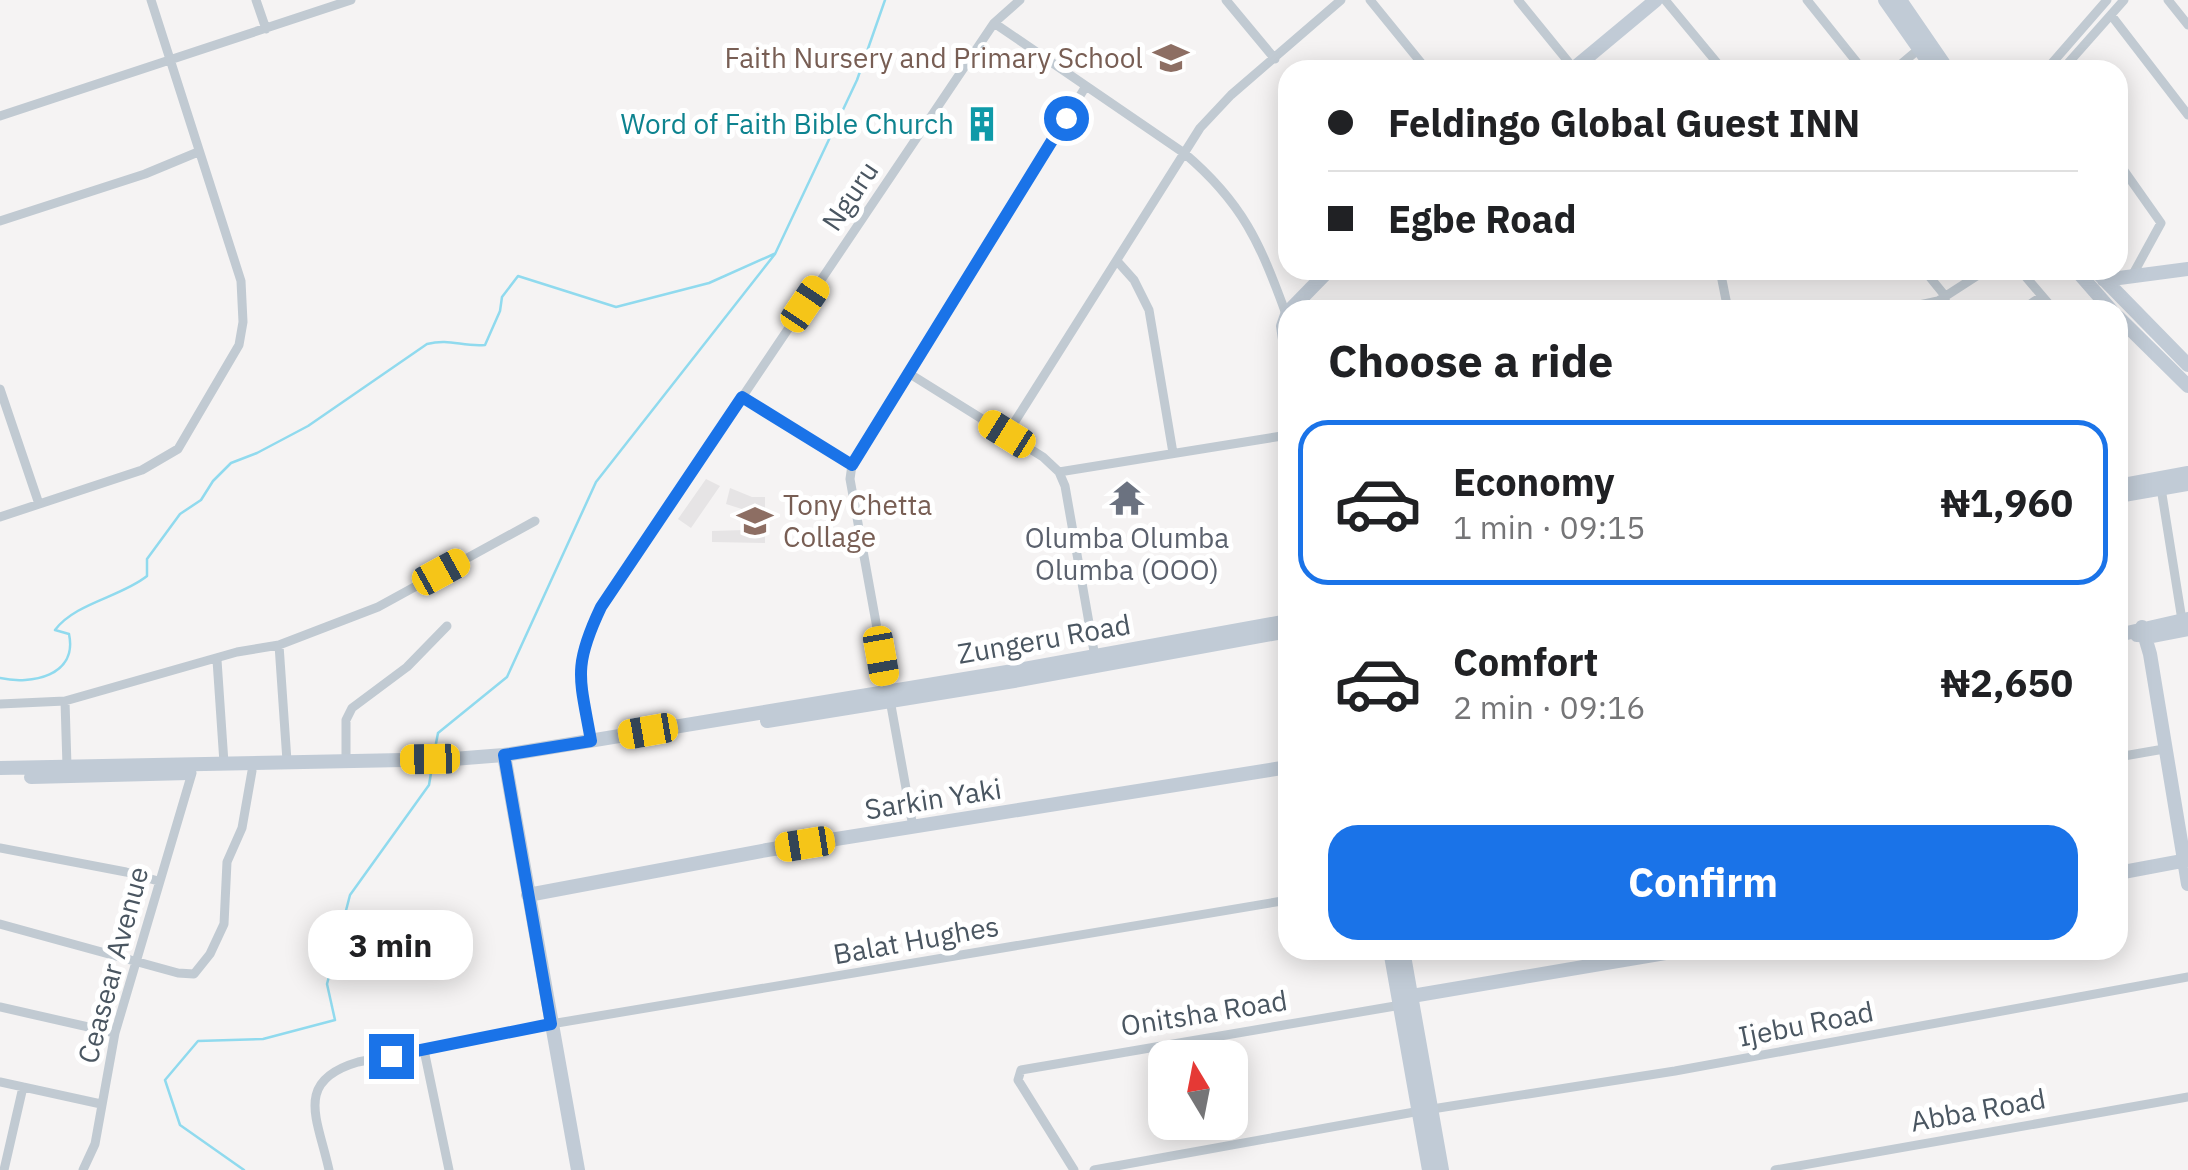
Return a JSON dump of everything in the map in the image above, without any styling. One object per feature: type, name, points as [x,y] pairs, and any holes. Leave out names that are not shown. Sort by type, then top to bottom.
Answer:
[{"type":"street","points":[[0,517],[142,470],[178,449],[238,345],[243,322],[240,281],[151,0]]},
{"type":"street","points":[[256,0],[266,28]]},
{"type":"street","points":[[0,116],[352,0]]},
{"type":"street","name":"Nguru","points":[[591,741],[579,674],[586,639],[601,607],[994,23],[1020,0]]},
{"type":"street","points":[[1226,0],[1274,58]]},
{"type":"street","points":[[1007,434],[1184,152],[1214,111],[1342,0]]},
{"type":"street","points":[[1370,0],[1420,60]]},
{"type":"street","points":[[1518,0],[1565,60]]},
{"type":"street","points":[[1585,60],[1656,0]]},
{"type":"street","points":[[1665,0],[1715,60]]},
{"type":"street","points":[[1806,0],[1855,60]]},
{"type":"street","points":[[1884,0],[1927,60]]},
{"type":"street","points":[[1900,0],[1941,60]]},
{"type":"street","points":[[2055,60],[2106,0]]},
{"type":"street","points":[[2071,60],[2124,0]]},
{"type":"street","points":[[2168,0],[2188,25]]},
{"type":"street","points":[[2111,15],[2188,115]]},
{"type":"street","points":[[994,23],[1184,152],[1210,174],[1238,206],[1261,246],[1283,300]]},
{"type":"street","points":[[1906,60],[1919,49]]},
{"type":"street","points":[[912,826],[850,480],[852,465],[1086,86]]},
{"type":"street","points":[[0,221],[145,174],[198,152]]},
{"type":"street","points":[[2128,176],[2161,223],[2131,278]]},
{"type":"street","points":[[1118,261],[1134,280],[1148,310],[1172,453]]},
{"type":"street","points":[[2128,278],[2188,269]]},
{"type":"street","points":[[1300,300],[1319,280]]},
{"type":"street","points":[[1946,300],[1973,280]]},
{"type":"street","points":[[2028,280],[2045,300]]},
{"type":"street","points":[[2085,280],[2102,300]]},
{"type":"street","points":[[2104,280],[2124,300]]},
{"type":"street","points":[[2036,300],[2042,296]]},
{"type":"street","points":[[2128,304],[2188,365]]},
{"type":"street","points":[[2128,327],[2188,386]]},
{"type":"street","points":[[910,374],[1060,472],[1095,657]]},
{"type":"street","points":[[0,389],[39,504]]},
{"type":"street","points":[[742,397],[852,465]]},
{"type":"street","points":[[1060,472],[1278,437]]},
{"type":"street","points":[[2128,484],[2188,473]]},
{"type":"street","points":[[2128,494],[2188,484]]},
{"type":"street","points":[[2161,488],[2186,622],[2140,632],[2150,654],[2188,884]]},
{"type":"street","points":[[0,704],[65,701],[237,652],[279,645],[378,607],[534,520]]},
{"type":"street","name":"Zungeru Road","points":[[430,762],[505,760],[591,741],[888,696],[1278,623]]},
{"type":"street","points":[[346,760],[348,714],[407,667],[447,626]]},
{"type":"street","points":[[578,1170],[505,760],[888,696],[1097,667],[1278,633]]},
{"type":"street","points":[[279,645],[287,761]]},
{"type":"street","points":[[217,660],[224,763]]},
{"type":"street","points":[[65,701],[67,766]]},
{"type":"street","points":[[2128,755],[2164,749]]},
{"type":"street","points":[[0,768],[346,760],[430,762]]},
{"type":"street","points":[[0,777],[430,762]]},
{"type":"street","name":"Sarkin Yaki","points":[[528,894],[912,826],[1278,769]]},
{"type":"street","points":[[0,924],[187,975],[200,970],[224,924],[227,862],[242,828],[252,771]]},
{"type":"street","name":"Ceasear Avenue","points":[[84,1170],[95,1144],[115,1033],[192,773]]},
{"type":"street","points":[[0,848],[158,881]]},
{"type":"street","points":[[2128,871],[2186,860]]},
{"type":"street","name":"Balat Hughes","points":[[329,1170],[314,1102],[322,1080],[340,1067],[551,1024],[1278,902]]},
{"type":"street","points":[[1393,960],[1406,1001],[1426,1110],[1442,1170]]},
{"type":"street","points":[[1404,960],[1406,1001]]},
{"type":"street","name":"Onitsha Road","points":[[1074,1170],[1018,1075],[1025,1068],[1629,960]]},
{"type":"street","name":"Ijebu Road","points":[[1094,1170],[1426,1110],[1674,1072],[2188,978]]},
{"type":"street","points":[[0,1007],[115,1033]]},
{"type":"street","points":[[424,1050],[449,1170]]},
{"type":"street","points":[[0,1082],[101,1104]]},
{"type":"street","points":[[3,1164],[23,1087]]},
{"type":"street","name":"Abba Road","points":[[1775,1170],[2188,1097]]},
{"type":"street","points":[[1426,1110],[1430,1170]]},
{"type":"shaded area","name":"Tony Chetta Collage","points":[[706,479],[720,486],[691,528],[678,519]]},
{"type":"shaded area","name":"Tony Chetta Collage","points":[[730,488],[752,497],[765,497],[765,543],[712,542],[712,531],[745,530],[745,510],[726,504]]},
{"type":"waterway","points":[[434,754],[438,733],[507,677],[596,482],[775,254],[857,80],[885,0]]},
{"type":"waterway","points":[[0,678],[38,678],[59,668],[70,648],[69,634],[55,630],[74,613],[147,576],[147,559],[180,514],[201,500],[231,463],[308,426],[427,344],[485,345],[502,297],[518,276],[616,307],[709,283],[774,254]]},
{"type":"waterway","points":[[244,1170],[180,1125],[165,1080],[198,1041],[263,1039],[335,1020],[327,984],[350,895],[429,785],[432,767]]},
{"type":"place","name":"Faith Nursery and Primary School","points":[[1171,58]]},
{"type":"place","name":"Word of Faith Bible Church","points":[[982,124]]},
{"type":"place","name":"Olumba Olumba Olumba (OOO)","points":[[1127,498]]},
{"type":"place","name":"Tony Chetta Collage","points":[[755,521]]},
{"type":"route","points":[[391,1056],[551,1024],[504,755],[591,741],[579,674],[586,639],[601,607],[742,397],[852,465],[1066,118]]}]
